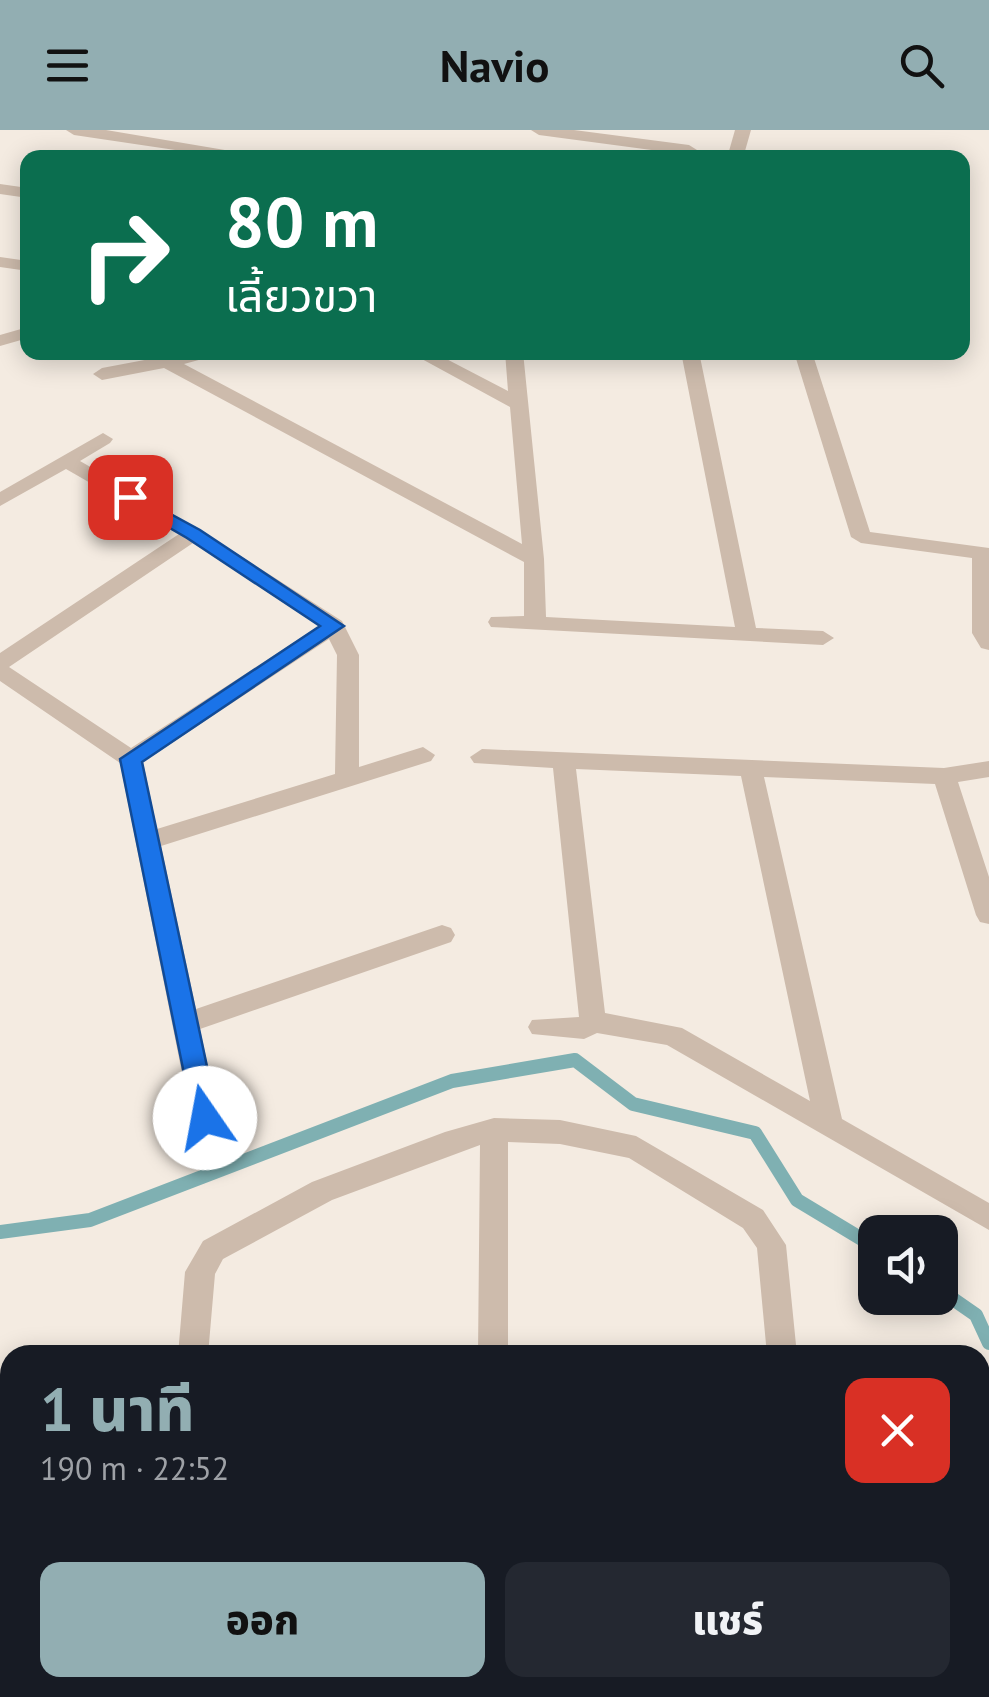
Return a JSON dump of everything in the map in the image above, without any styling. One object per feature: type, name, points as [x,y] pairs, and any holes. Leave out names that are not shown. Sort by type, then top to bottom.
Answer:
[{"type":"street","points":[[74,130],[210,150]]},
{"type":"street","points":[[539,130],[591,133],[689,150]]},
{"type":"street","points":[[102,374],[177,360]]},
{"type":"street","points":[[434,360],[520,404]]},
{"type":"street","points":[[515,360],[534,559],[536,623]]},
{"type":"street","points":[[692,360],[747,634]]},
{"type":"street","points":[[806,360],[861,537],[985,553],[987,636]]},
{"type":"street","points":[[167,362],[534,559]]},
{"type":"street","points":[[0,500],[104,439]]},
{"type":"street","points":[[65,460],[194,534],[334,626],[348,655],[346,779]]},
{"type":"street","points":[[0,663],[194,534]]},
{"type":"street","points":[[499,622],[824,638]]},
{"type":"street","points":[[131,759],[334,626]]},
{"type":"street","points":[[0,670],[131,759],[205,1118]]},
{"type":"street","points":[[148,842],[423,754]]},
{"type":"street","points":[[482,758],[944,776],[989,768]]},
{"type":"street","points":[[564,763],[593,1022]]},
{"type":"street","points":[[752,770],[829,1124]]},
{"type":"street","points":[[944,776],[989,915]]},
{"type":"street","points":[[185,1023],[442,935]]},
{"type":"street","points":[[541,1026],[584,1028],[593,1022],[673,1034],[989,1218]]},
{"type":"street","points":[[493,1345],[494,1130]]},
{"type":"street","points":[[193,1345],[200,1272],[212,1250],[322,1191],[455,1140],[494,1130],[560,1132],[636,1148],[753,1219],[770,1245],[781,1345]]},
{"type":"waterway","points":[[0,1232],[90,1220],[452,1081],[575,1060],[633,1104],[755,1133],[797,1200],[858,1237]]},
{"type":"waterway","points":[[958,1302],[976,1315],[989,1343]]},
{"type":"route","points":[[130,497],[334,626],[131,759],[205,1118]]}]
